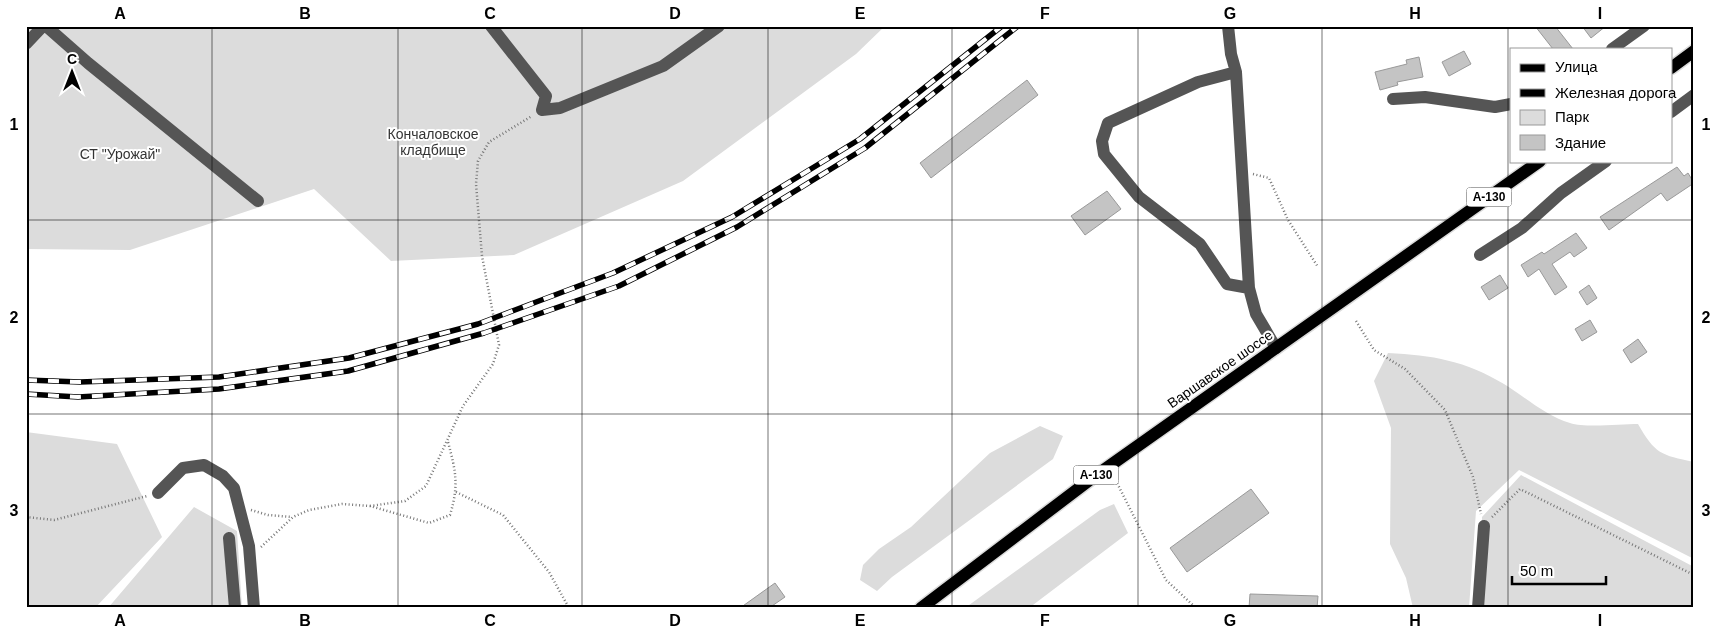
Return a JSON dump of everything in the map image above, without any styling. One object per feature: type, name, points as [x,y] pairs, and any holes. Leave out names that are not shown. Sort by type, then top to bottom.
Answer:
[{"type":"main road","points":[[1672,67],[1694,51]]},
{"type":"main road","name":"Варшавское шоссе","points":[[921,608],[1108,467],[1539,162]]},
{"type":"street","points":[[26,44],[45,26],[258,200]]},
{"type":"street","points":[[491,26],[546,96],[542,110],[560,108],[663,66],[719,26]]},
{"type":"street","points":[[1613,48],[1644,26]]},
{"type":"street","points":[[1229,31],[1231,54],[1236,72],[1249,288],[1256,314],[1276,348]]},
{"type":"street","points":[[1236,72],[1198,82],[1108,124],[1102,140],[1104,154],[1139,197],[1200,244],[1227,284],[1249,288]]},
{"type":"street","points":[[1672,111],[1694,95]]},
{"type":"street","points":[[1393,99],[1425,97],[1495,107],[1510,104]]},
{"type":"street","points":[[1480,255],[1522,228],[1561,193],[1605,162]]},
{"type":"street","points":[[158,493],[183,468],[204,464],[223,476],[234,488],[249,546],[254,608]]},
{"type":"street","points":[[1478,608],[1484,526]]},
{"type":"street","points":[[229,538],[235,608]]},
{"type":"path","points":[[370,506],[405,501],[426,486],[463,406],[493,364],[499,345],[482,256],[476,184],[478,161],[489,142],[542,110]]},
{"type":"path","points":[[1242,171],[1269,178],[1288,220],[1318,267]]},
{"type":"path","points":[[1356,321],[1374,350],[1405,369],[1445,410],[1473,477],[1484,526]]},
{"type":"path","points":[[250,558],[293,517],[309,510],[342,504],[370,506],[429,523],[450,514],[456,492],[457,474],[448,442]]},
{"type":"path","points":[[1108,467],[1166,580],[1196,608]]},
{"type":"path","points":[[1484,526],[1520,489],[1694,575]]},
{"type":"path","points":[[456,492],[503,514],[549,572],[569,608]]},
{"type":"path","points":[[26,517],[54,520],[158,493]]},
{"type":"path","points":[[246,508],[268,515],[293,517]]},
{"type":"green space","name":"Кончаловское кладбище","points":[[26,26],[885,26],[856,54],[683,181],[514,255],[391,261],[314,189],[130,250],[26,249]]},
{"type":"green space","points":[[1388,353],[1419,355],[1448,361],[1476,370],[1504,384],[1553,416],[1570,423],[1594,426],[1638,424],[1649,442],[1660,452],[1694,462],[1694,559],[1519,470],[1476,511],[1469,608],[1413,608],[1406,578],[1390,544],[1391,428],[1374,381]]},
{"type":"green space","points":[[1040,426],[1063,436],[1053,459],[892,577],[877,591],[860,580],[863,565],[879,549],[911,527],[990,453]]},
{"type":"green space","points":[[26,432],[117,444],[162,537],[95,608],[26,608]]},
{"type":"green space","points":[[1521,475],[1694,567],[1694,608],[1482,608],[1482,517]]},
{"type":"green space","points":[[1114,504],[1128,533],[1029,608],[965,608],[1100,510]]},
{"type":"green space","points":[[194,507],[237,531],[242,608],[108,608]]},
{"type":"building","points":[[1535,26],[1555,26],[1572,48],[1552,48]]},
{"type":"building","points":[[1582,26],[1606,26],[1591,38]]},
{"type":"building","points":[[1464,51],[1471,64],[1449,76],[1442,62]]},
{"type":"building","points":[[1419,57],[1423,77],[1397,82],[1398,85],[1380,90],[1375,72],[1407,64],[1406,60]]},
{"type":"building","points":[[1027,80],[1038,95],[931,178],[920,163]]},
{"type":"building","points":[[1677,167],[1684,176],[1688,173],[1694,183],[1667,201],[1661,193],[1609,230],[1600,217]]},
{"type":"building","points":[[1107,191],[1121,209],[1085,235],[1071,216]]},
{"type":"building","points":[[1576,233],[1587,248],[1574,257],[1570,252],[1552,264],[1567,287],[1555,295],[1539,269],[1528,277],[1521,265],[1542,252],[1544,254]]},
{"type":"building","points":[[1500,275],[1508,288],[1489,300],[1481,287]]},
{"type":"building","points":[[1589,285],[1597,298],[1587,305],[1579,292]]},
{"type":"building","points":[[1590,320],[1597,332],[1582,341],[1575,329]]},
{"type":"building","points":[[1638,339],[1647,352],[1631,363],[1623,350]]},
{"type":"building","points":[[1251,489],[1269,513],[1187,572],[1170,548]]},
{"type":"building","points":[[775,583],[785,597],[769,608],[740,608]]},
{"type":"building","points":[[1250,594],[1318,596],[1317,608],[1249,608]]},
{"type":"railway","points":[[26,380],[80,382],[219,377],[349,358],[478,324],[613,273],[732,217],[860,139],[1002,26]]},
{"type":"railway","points":[[26,394],[78,397],[219,389],[348,371],[484,333],[619,286],[737,227],[865,148],[1018,26]]},
{"type":"park label","name":"СТ \"Урожай\"","points":[[120,154]]}]
